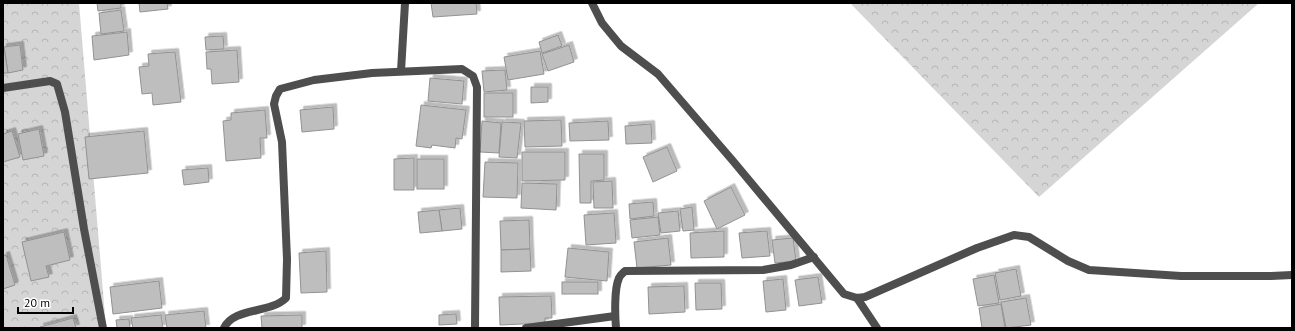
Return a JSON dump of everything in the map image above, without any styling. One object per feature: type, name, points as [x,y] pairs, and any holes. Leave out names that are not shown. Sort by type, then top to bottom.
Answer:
[{"type":"street","points":[[401,71],[406,3]]},
{"type":"street","points":[[592,3],[602,23],[621,46],[658,74],[844,294],[857,298],[865,297],[977,248],[1014,236],[1029,237],[1077,266],[1089,270],[1181,276],[1292,275]]},
{"type":"street","points":[[224,328],[226,324],[234,317],[274,306],[281,303],[286,298],[287,259],[282,142],[274,104],[280,89],[314,80],[372,73],[462,69],[473,76],[477,87],[475,328]]},
{"type":"street","points":[[3,88],[50,81],[57,84],[65,112],[84,229],[103,328]]},
{"type":"street","points":[[616,328],[615,316],[617,284],[619,276],[625,271],[763,270],[791,265],[814,257]]},
{"type":"street","points":[[857,298],[876,328]]},
{"type":"street","points":[[526,328],[615,316]]},
{"type":"green space","points":[[3,3],[79,3],[106,328],[3,328]]},
{"type":"green space","points":[[850,3],[1259,3],[1039,197]]},
{"type":"building","points":[[97,3],[121,3],[121,8],[98,11]]},
{"type":"building","points":[[139,3],[167,3],[168,9],[140,12]]},
{"type":"building","points":[[431,3],[476,3],[477,14],[433,17]]},
{"type":"building","points":[[121,10],[124,31],[101,34],[99,13]]},
{"type":"building","points":[[127,32],[129,55],[94,60],[92,36]]},
{"type":"building","points":[[558,35],[562,46],[542,53],[539,42]]},
{"type":"building","points":[[223,36],[224,49],[206,50],[205,37]]},
{"type":"building","points":[[20,45],[23,70],[8,73],[4,47]]},
{"type":"building","points":[[569,45],[574,62],[548,71],[542,54]]},
{"type":"building","points":[[4,47],[8,73],[3,73]]},
{"type":"building","points":[[237,50],[239,82],[212,84],[211,69],[207,69],[206,52]]},
{"type":"building","points":[[540,51],[544,74],[508,80],[504,57]]},
{"type":"building","points":[[175,52],[181,102],[153,105],[152,93],[142,94],[139,67],[149,66],[148,54]]},
{"type":"building","points":[[505,70],[507,90],[484,92],[482,71]]},
{"type":"building","points":[[430,78],[464,81],[462,104],[428,101]]},
{"type":"building","points":[[531,87],[548,87],[548,102],[531,103]]},
{"type":"building","points":[[484,93],[513,93],[513,117],[484,117]]},
{"type":"building","points":[[421,105],[466,110],[462,139],[456,138],[455,148],[432,145],[431,148],[416,146]]},
{"type":"building","points":[[333,107],[334,129],[302,132],[300,110]]},
{"type":"building","points":[[265,110],[267,138],[260,138],[261,158],[226,161],[223,121],[231,120],[231,113]]},
{"type":"building","points":[[561,120],[562,146],[525,147],[524,121]]},
{"type":"building","points":[[482,121],[501,123],[499,153],[480,152]]},
{"type":"building","points":[[608,121],[609,140],[570,141],[569,123]]},
{"type":"building","points":[[502,122],[521,123],[517,158],[499,157]]},
{"type":"building","points":[[651,124],[652,143],[626,144],[625,126]]},
{"type":"building","points":[[39,129],[44,156],[23,160],[18,134]]},
{"type":"building","points":[[12,131],[20,157],[3,162],[3,134]]},
{"type":"building","points":[[144,131],[148,173],[89,179],[85,137]]},
{"type":"building","points":[[667,147],[677,171],[653,182],[643,157]]},
{"type":"building","points":[[522,152],[565,152],[565,180],[522,181]]},
{"type":"building","points":[[579,154],[604,154],[604,180],[591,181],[591,203],[580,203]]},
{"type":"building","points":[[414,158],[414,190],[394,190],[394,159]]},
{"type":"building","points":[[417,159],[444,159],[444,189],[417,189]]},
{"type":"building","points":[[485,162],[518,163],[517,198],[483,197]]},
{"type":"building","points":[[208,168],[209,182],[184,185],[182,170]]},
{"type":"building","points":[[612,181],[613,208],[594,208],[593,182]]},
{"type":"building","points":[[522,183],[557,184],[556,210],[521,208]]},
{"type":"building","points":[[731,187],[745,215],[717,229],[704,201]]},
{"type":"building","points":[[653,202],[654,216],[630,219],[629,204]]},
{"type":"building","points":[[692,207],[694,230],[683,231],[680,209]]},
{"type":"building","points":[[460,208],[462,229],[442,231],[439,210]]},
{"type":"building","points":[[439,210],[442,231],[420,233],[418,212]]},
{"type":"building","points":[[678,211],[680,231],[661,233],[658,213]]},
{"type":"building","points":[[614,213],[616,243],[586,245],[584,215]]},
{"type":"building","points":[[658,217],[660,235],[632,238],[630,220]]},
{"type":"building","points":[[529,220],[530,249],[501,250],[500,221]]},
{"type":"building","points":[[724,231],[724,257],[691,258],[690,233]]},
{"type":"building","points":[[767,231],[770,256],[742,258],[739,233]]},
{"type":"building","points":[[64,232],[70,260],[46,266],[49,277],[31,281],[22,242]]},
{"type":"building","points":[[668,238],[671,265],[637,268],[634,242]]},
{"type":"building","points":[[793,238],[796,261],[775,263],[772,240]]},
{"type":"building","points":[[568,248],[609,252],[607,281],[565,277]]},
{"type":"building","points":[[530,249],[531,271],[501,272],[501,250]]},
{"type":"building","points":[[326,251],[327,292],[301,293],[299,253]]},
{"type":"building","points":[[6,255],[15,285],[3,289],[3,256]]},
{"type":"building","points":[[1016,269],[1021,296],[1000,300],[995,273]]},
{"type":"building","points":[[994,275],[999,303],[978,306],[973,279]]},
{"type":"building","points":[[818,277],[822,303],[799,306],[795,280]]},
{"type":"building","points":[[783,279],[786,310],[766,312],[763,281]]},
{"type":"building","points":[[159,281],[162,308],[113,314],[110,287]]},
{"type":"building","points":[[562,282],[598,282],[598,294],[562,294]]},
{"type":"building","points":[[695,283],[721,283],[722,309],[696,310]]},
{"type":"building","points":[[684,286],[685,312],[649,314],[648,287]]},
{"type":"building","points":[[551,296],[552,318],[545,318],[545,323],[500,325],[499,297]]},
{"type":"building","points":[[1026,298],[1031,325],[1006,328],[1001,302]]},
{"type":"building","points":[[1001,304],[1005,328],[982,328],[979,308]]},
{"type":"building","points":[[204,311],[206,328],[167,328],[165,315]]},
{"type":"building","points":[[456,314],[457,324],[439,325],[439,315]]},
{"type":"building","points":[[161,315],[163,328],[133,328],[131,318]]},
{"type":"building","points":[[302,315],[302,328],[262,328],[261,316]]},
{"type":"building","points":[[73,318],[76,328],[40,328],[40,327]]},
{"type":"building","points":[[129,319],[130,328],[117,328],[116,320]]}]
